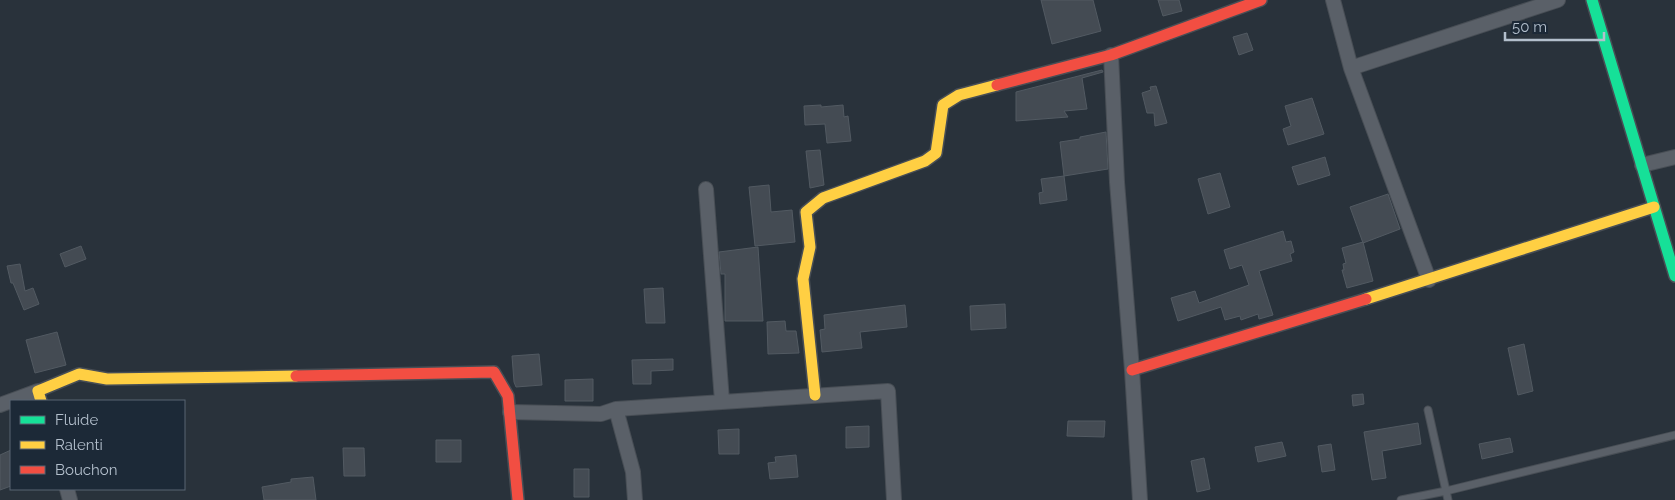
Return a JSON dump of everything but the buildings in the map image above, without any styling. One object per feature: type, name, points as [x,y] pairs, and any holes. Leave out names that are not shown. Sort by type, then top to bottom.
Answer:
[{"type":"street","points":[[815,395],[803,279],[810,247],[806,212],[823,198],[925,161],[936,153],[943,105],[959,95],[1111,54],[1261,0]]},
{"type":"street","points":[[1333,0],[1351,68],[1429,280]]},
{"type":"street","points":[[1351,68],[1558,0]]},
{"type":"street","points":[[1592,0],[1675,276]]},
{"type":"street","points":[[1111,54],[1116,182],[1132,370],[1140,500]]},
{"type":"street","points":[[1642,165],[1675,157]]},
{"type":"street","points":[[706,188],[722,401]]},
{"type":"street","points":[[1132,370],[1429,280],[1654,207]]},
{"type":"street","points":[[22,400],[40,396],[79,374],[107,379],[494,372],[508,396],[518,500]]},
{"type":"street","points":[[510,412],[601,414],[616,409],[888,391],[894,500]]},
{"type":"street","points":[[616,409],[633,472],[635,500]]},
{"type":"lane","points":[[1428,410],[1448,500]]},
{"type":"lane","points":[[1401,500],[1446,491],[1675,435]]},
{"type":"traffic: fast","points":[[1592,0],[1675,276]]},
{"type":"traffic: slow","points":[[815,395],[803,279],[810,247],[806,212],[823,198],[925,161],[936,153],[943,105],[959,95],[997,85]]},
{"type":"traffic: slow","points":[[1366,299],[1654,207]]},
{"type":"traffic: slow","points":[[41,400],[38,391],[79,374],[107,379],[296,376]]},
{"type":"traffic: jam","points":[[997,85],[1111,55],[1261,0]]},
{"type":"traffic: jam","points":[[1132,370],[1366,299]]},
{"type":"traffic: jam","points":[[296,376],[494,372],[508,396],[518,500]]}]
